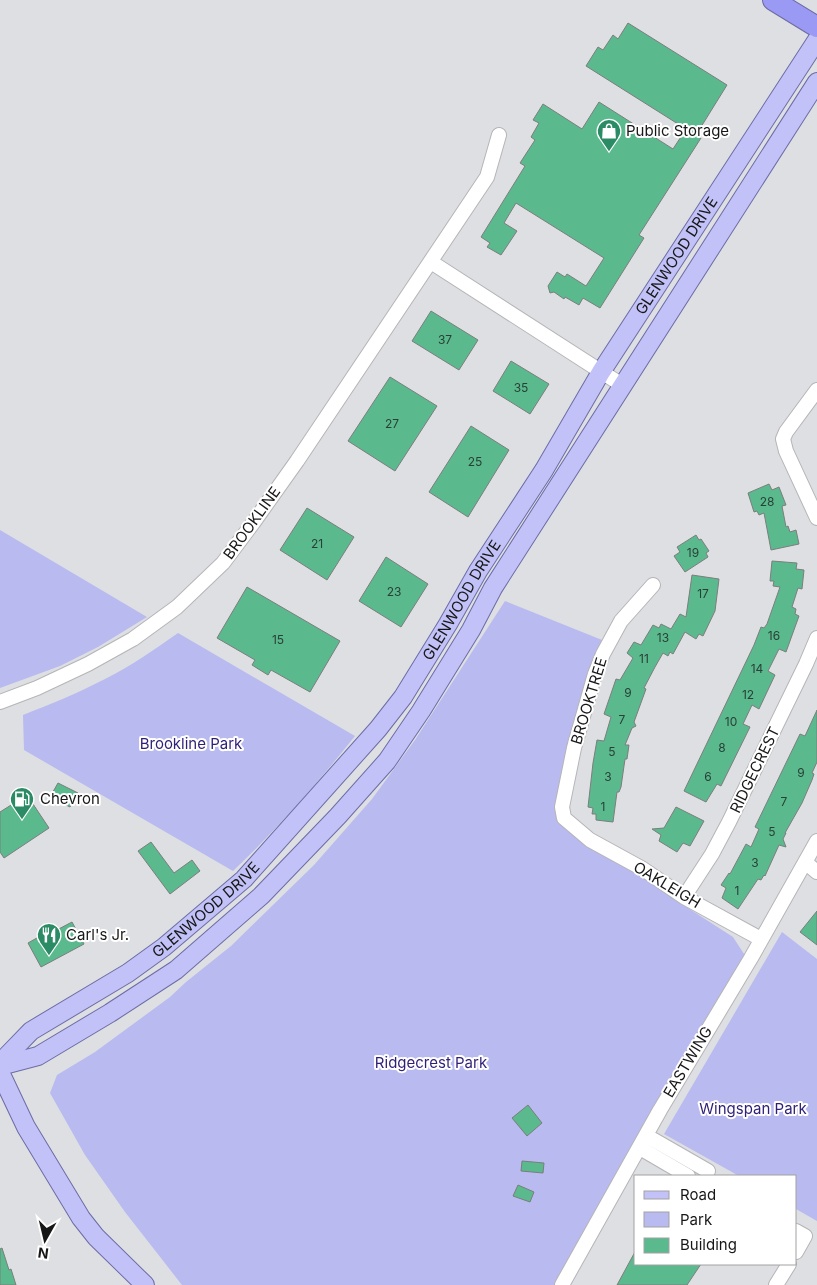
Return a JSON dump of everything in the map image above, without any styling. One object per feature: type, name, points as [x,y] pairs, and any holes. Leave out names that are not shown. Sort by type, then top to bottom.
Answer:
[{"type":"highway","points":[[773,0],[817,27]]},
{"type":"main road","name":"GLENWOOD DRIVE","points":[[0,1064],[30,1031],[128,972],[164,947],[237,885],[342,772],[378,729],[403,697],[478,571],[544,470],[601,372],[817,40]]},
{"type":"main road","name":"GLENWOOD DRIVE","points":[[0,1064],[38,1056],[110,1013],[176,970],[261,896],[338,816],[388,760],[471,630],[493,588],[817,82]]},
{"type":"main road","points":[[0,1072],[26,1127],[82,1218],[96,1236],[146,1285]]},
{"type":"street","name":"BROOKLINE","points":[[0,702],[37,688],[71,672],[133,639],[177,607],[223,563],[293,467],[487,177],[499,135]]},
{"type":"street","points":[[430,262],[622,385]]},
{"type":"street","points":[[817,390],[790,426],[783,439],[786,451],[817,518]]},
{"type":"street","name":"BROOKTREE","points":[[575,828],[564,818],[562,807],[574,748],[595,674],[603,654],[621,621],[653,585]]},
{"type":"street","name":"RIDGECREST","points":[[684,897],[712,854],[729,822],[817,638]]},
{"type":"street","name":"OAKLEIGH","points":[[575,828],[590,840],[643,869],[684,897],[761,939]]},
{"type":"street","name":"EASTWING","points":[[562,1285],[644,1142],[660,1110],[817,841]]},
{"type":"street","points":[[805,862],[817,872]]},
{"type":"street","points":[[644,1142],[710,1174]]},
{"type":"street","points":[[644,1142],[687,1175]]},
{"type":"street","points":[[797,1232],[805,1236],[797,1250]]},
{"type":"street","points":[[776,1285],[788,1265]]},
{"type":"green space","points":[[0,530],[147,617],[98,647],[60,666],[0,688]]},
{"type":"green space","name":"Ridgecrest Park","points":[[505,601],[612,644],[590,700],[569,791],[567,827],[577,839],[595,845],[654,880],[677,901],[733,937],[746,957],[558,1285],[182,1285],[125,1212],[85,1155],[50,1093],[57,1075],[95,1052],[170,997],[231,946],[314,865],[372,799],[415,740]]},
{"type":"green space","name":"Brookline Park","points":[[178,633],[355,736],[296,806],[233,871],[24,750],[23,715],[75,694],[115,674]]},
{"type":"green space","name":"Wingspan Park","points":[[782,932],[817,959],[817,1221],[797,1210],[797,1175],[737,1175],[664,1134]]},
{"type":"building","points":[[628,23],[727,85],[696,135],[701,138],[639,235],[644,238],[600,308],[583,298],[579,305],[565,297],[564,299],[554,292],[550,293],[548,286],[557,272],[565,277],[567,274],[586,286],[604,258],[516,203],[504,223],[517,231],[501,255],[487,247],[490,243],[481,237],[525,166],[520,163],[535,140],[531,137],[539,123],[533,120],[543,104],[582,129],[599,102],[673,149],[686,129],[586,66],[598,47],[603,50],[613,35],[618,39]]},
{"type":"building","points":[[431,311],[478,340],[459,370],[412,341]]},
{"type":"building","points":[[511,361],[549,384],[530,414],[493,391]]},
{"type":"building","points":[[390,377],[437,406],[395,471],[348,441]]},
{"type":"building","points":[[471,426],[509,450],[468,517],[429,492]]},
{"type":"building","points":[[769,484],[772,490],[779,487],[786,505],[782,506],[786,527],[788,526],[790,532],[796,530],[799,544],[771,550],[764,513],[759,515],[757,511],[754,512],[748,493]]},
{"type":"building","points":[[307,508],[354,537],[327,580],[280,550]]},
{"type":"building","points":[[696,535],[709,551],[706,553],[708,557],[685,572],[674,556],[680,552],[677,547]]},
{"type":"building","points":[[386,557],[428,584],[401,627],[359,601]]},
{"type":"building","points":[[772,561],[797,563],[796,569],[804,570],[802,589],[798,588],[792,607],[796,609],[795,614],[799,616],[786,652],[779,649],[768,671],[775,675],[759,709],[752,705],[743,724],[750,727],[721,786],[717,784],[706,802],[684,791],[761,627],[764,628],[767,624],[780,587],[773,586],[774,581],[770,581]]},
{"type":"building","points":[[692,575],[719,579],[715,611],[703,636],[699,634],[696,639],[685,632],[673,654],[670,652],[668,656],[663,653],[655,667],[644,688],[646,689],[634,722],[636,726],[632,728],[625,745],[629,745],[627,759],[625,759],[621,787],[619,792],[617,792],[613,822],[596,820],[596,814],[592,814],[593,808],[588,807],[593,763],[597,740],[604,741],[611,717],[604,714],[616,679],[620,680],[633,658],[627,653],[634,642],[641,645],[653,625],[659,628],[661,624],[671,629],[680,614],[686,617]]},
{"type":"building","points":[[247,587],[340,641],[310,692],[271,670],[268,675],[252,665],[255,660],[217,638]]},
{"type":"building","points":[[817,710],[817,762],[802,803],[785,833],[783,839],[786,847],[779,845],[765,876],[761,880],[758,879],[738,909],[722,898],[726,888],[721,885],[730,874],[746,844],[751,847],[759,829],[755,827],[800,734],[805,736]]},
{"type":"building","points":[[58,783],[78,793],[70,807],[50,797]]},
{"type":"building","name":"Chevron","points":[[27,795],[49,828],[4,858],[0,852],[0,812]]},
{"type":"building","points":[[676,807],[704,821],[690,846],[683,843],[677,852],[659,841],[661,835],[652,829],[664,828]]},
{"type":"building","points":[[151,842],[174,873],[192,860],[200,871],[170,894],[138,851]]},
{"type":"building","points":[[817,911],[817,945],[800,932]]},
{"type":"building","name":"Carl's Jr.","points":[[72,922],[84,944],[41,967],[28,943],[51,930],[53,932]]},
{"type":"building","points":[[528,1105],[542,1123],[527,1136],[512,1118]]},
{"type":"building","points":[[522,1161],[544,1163],[543,1173],[521,1171]]},
{"type":"building","points":[[518,1185],[534,1192],[530,1202],[513,1196]]},
{"type":"building","points":[[2,1248],[16,1285],[0,1285],[0,1249]]},
{"type":"building","points":[[634,1254],[634,1265],[700,1265],[687,1285],[617,1285]]},
{"type":"place","name":"Public Storage","points":[[609,152]]},
{"type":"place","name":"Chevron","points":[[22,820]]},
{"type":"place","name":"Carl's Jr.","points":[[49,956]]}]
